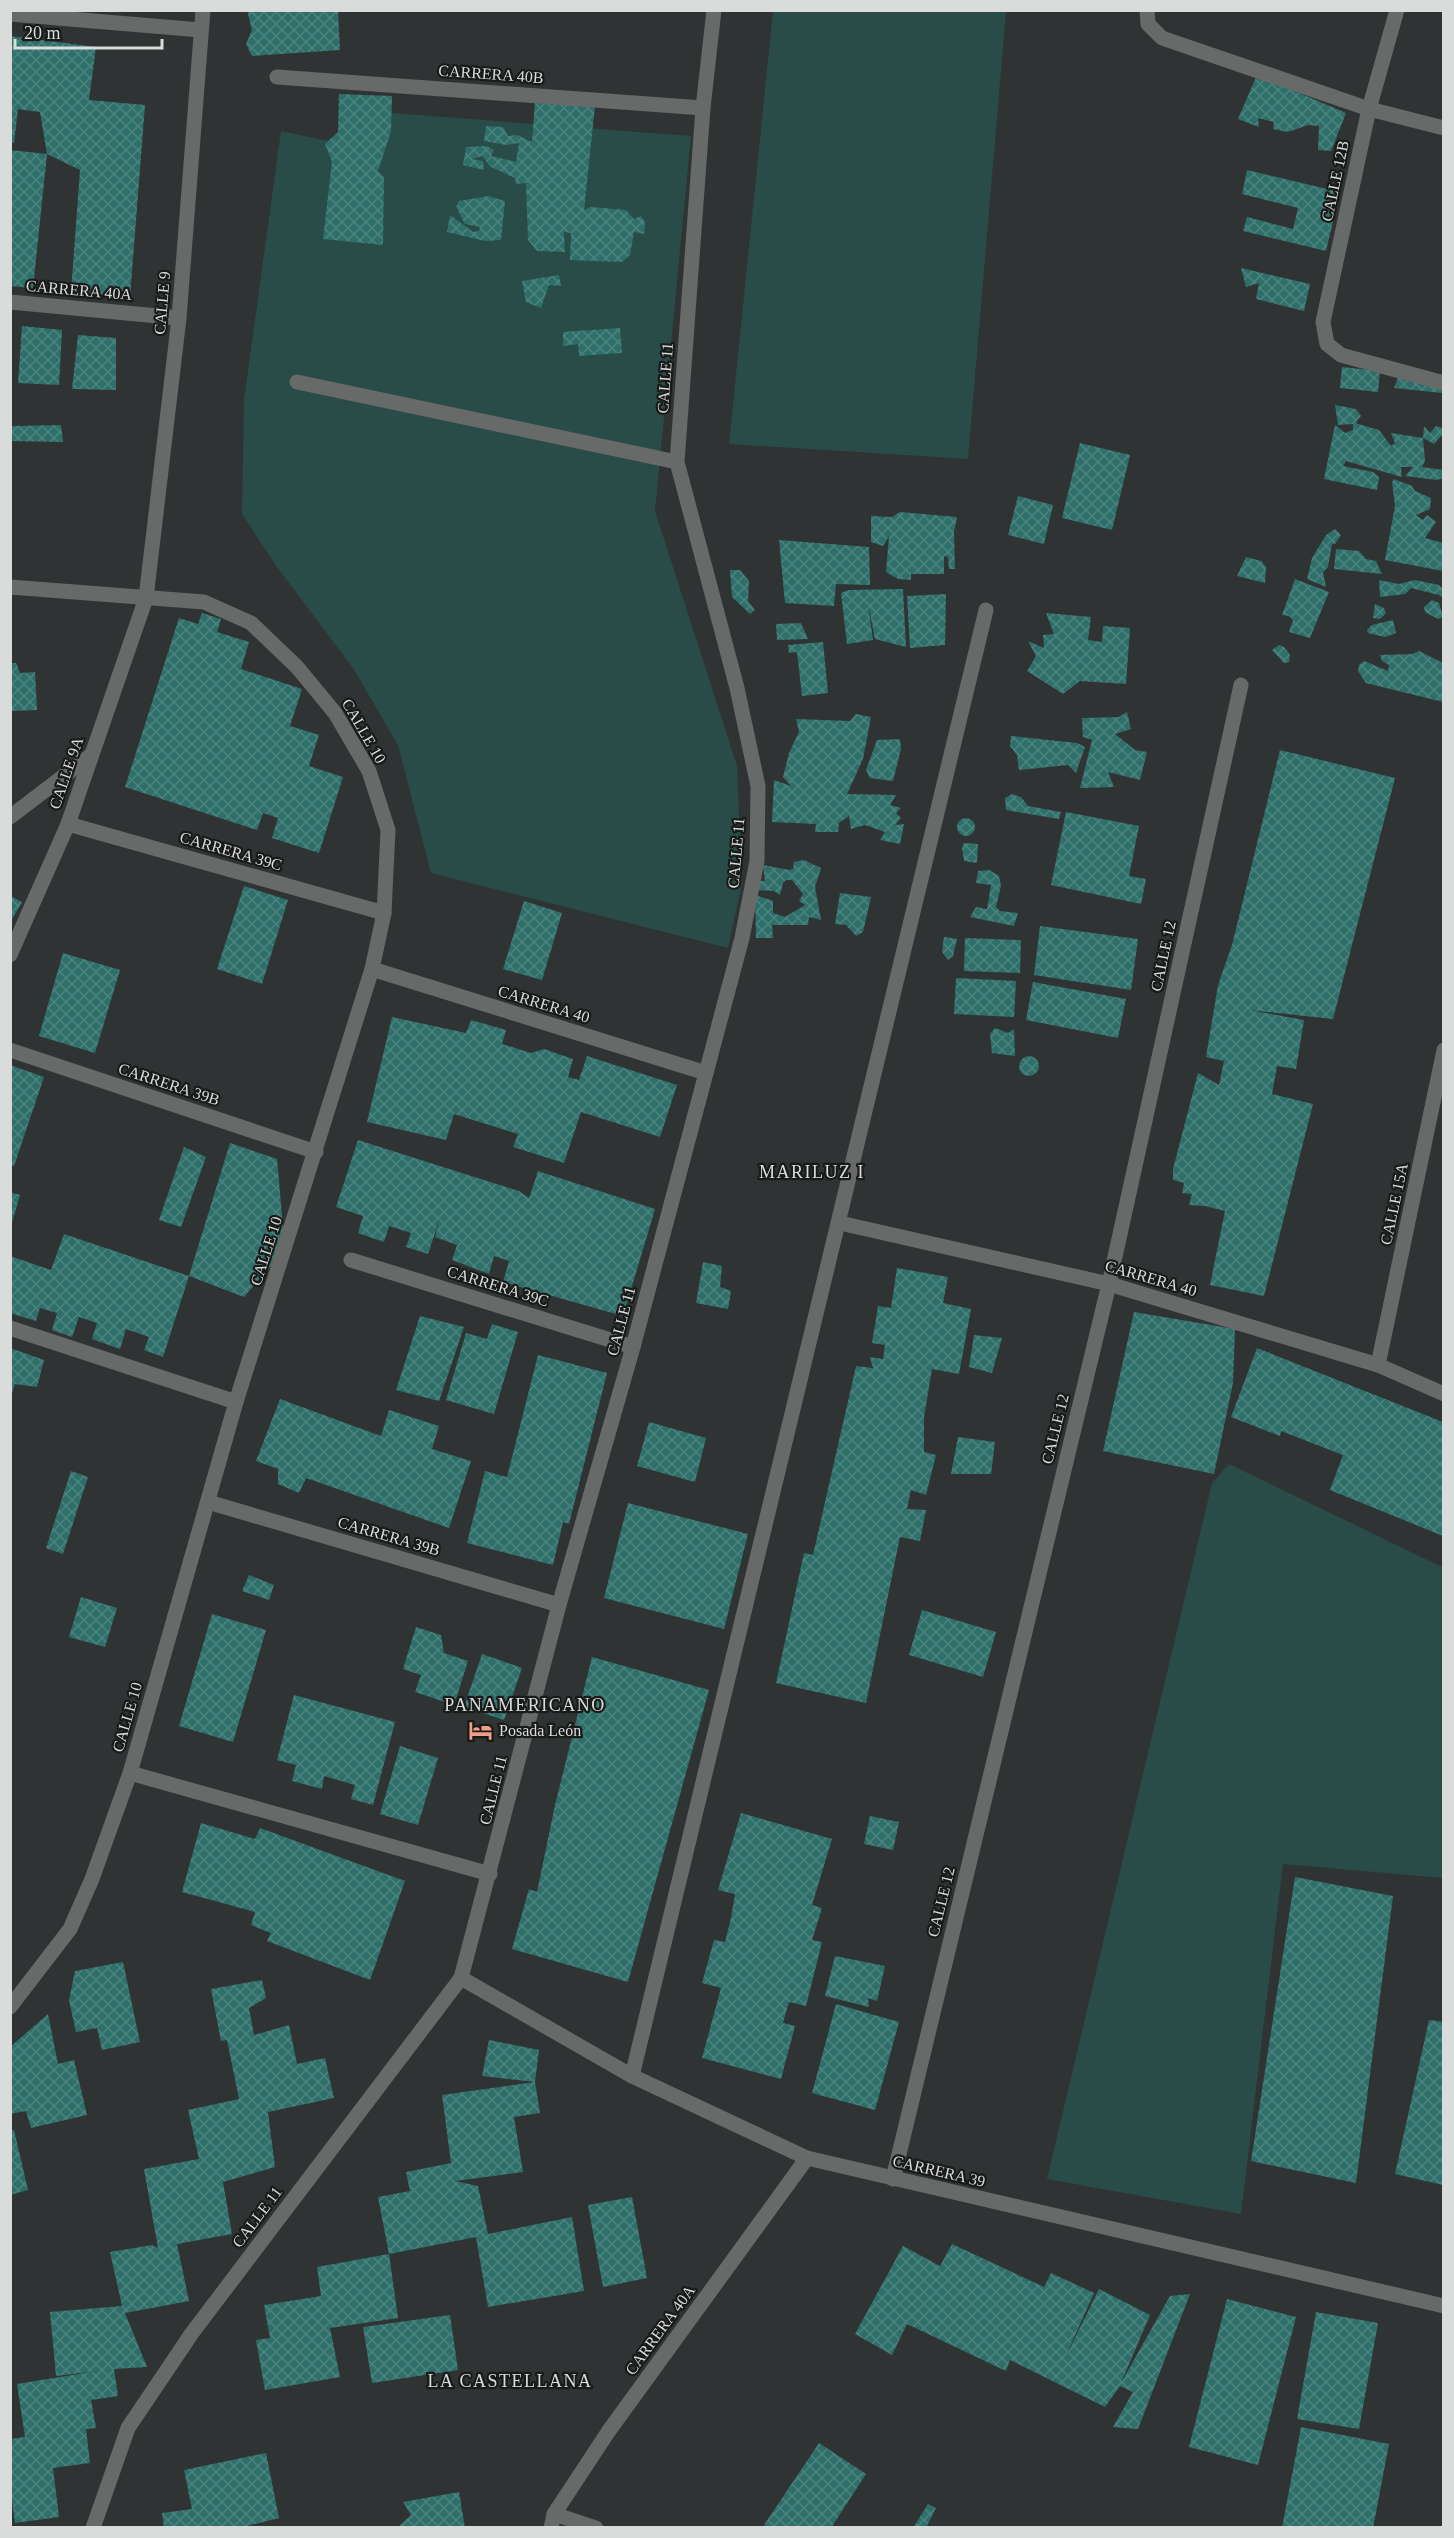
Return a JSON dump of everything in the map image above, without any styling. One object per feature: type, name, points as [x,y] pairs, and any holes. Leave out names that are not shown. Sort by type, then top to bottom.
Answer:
[{"type":"street","name":"CALLE 9","points":[[146,598],[179,318],[203,10]]},
{"type":"street","name":"CALLE 11","points":[[93,2528],[128,2428],[192,2332],[461,1978],[559,1605],[633,1347],[742,938],[757,861],[759,786],[737,688],[677,462],[703,108],[714,10]]},
{"type":"street","points":[[1147,10],[1148,24],[1162,38],[1369,109],[1443,128]]},
{"type":"street","name":"CALLE 12B","points":[[1397,10],[1369,109],[1323,322],[1327,344],[1341,356],[1443,383]]},
{"type":"street","points":[[10,14],[201,30]]},
{"type":"street","name":"CARRERA 40B","points":[[277,77],[703,108]]},
{"type":"street","name":"CARRERA 40A","points":[[10,302],[179,318]]},
{"type":"street","points":[[297,382],[677,462]]},
{"type":"street","name":"CALLE 10","points":[[10,586],[204,602],[251,623],[297,668],[335,713],[369,771],[388,830],[384,913],[372,969],[236,1402],[130,1773],[92,1879],[70,1929],[10,2007]]},
{"type":"street","name":"CALLE 9A","points":[[10,955],[68,824],[146,598]]},
{"type":"street","points":[[632,2076],[840,1223],[986,610]]},
{"type":"street","name":"CALLE 12","points":[[893,2179],[1109,1284],[1241,685]]},
{"type":"street","points":[[10,817],[90,756]]},
{"type":"street","name":"CARRERA 39C","points":[[68,824],[384,913]]},
{"type":"street","name":"CARRERA 40","points":[[372,969],[706,1073]]},
{"type":"street","name":"CARRERA 39B","points":[[10,1050],[316,1152]]},
{"type":"street","name":"CALLE 15A","points":[[1378,1365],[1438,1109],[1443,1050]]},
{"type":"street","name":"CARRERA 40","points":[[840,1223],[1109,1284],[1378,1365],[1443,1394]]},
{"type":"street","name":"CARRERA 39C","points":[[351,1260],[633,1347]]},
{"type":"street","points":[[10,1328],[236,1402]]},
{"type":"street","name":"CARRERA 39B","points":[[208,1502],[559,1605]]},
{"type":"street","points":[[130,1773],[490,1874]]},
{"type":"street","name":"CARRERA 39","points":[[461,1978],[632,2076],[807,2158],[1443,2306]]},
{"type":"street","name":"CARRERA 40A","points":[[552,2521],[608,2432],[807,2158]]},
{"type":"street","points":[[552,2521],[596,2528]]},
{"type":"shaded area","points":[[773,11],[1006,11],[968,459],[729,444]]},
{"type":"shaded area","points":[[380,112],[691,136],[655,511],[737,766],[742,883],[728,948],[431,873],[398,745],[353,668],[277,567],[242,514],[244,400],[281,131],[371,150]]},
{"type":"shaded area","points":[[1229,1464],[1444,1568],[1443,1878],[1283,1864],[1241,2214],[1047,2179],[1212,1483]]},
{"type":"building","points":[[247,10],[338,10],[340,50],[252,56],[246,44],[252,30]]},
{"type":"building","points":[[10,36],[96,47],[89,100],[145,105],[130,297],[71,292],[80,170],[47,154],[40,112],[18,109],[14,143],[10,142]]},
{"type":"building","points":[[1257,75],[1346,113],[1331,151],[1318,150],[1319,126],[1308,125],[1288,132],[1273,129],[1274,122],[1258,118],[1259,127],[1238,119]]},
{"type":"building","points":[[339,94],[392,96],[391,131],[378,171],[384,177],[383,245],[323,239],[332,162],[325,144],[338,132]]},
{"type":"building","points":[[535,101],[595,106],[584,210],[591,207],[626,210],[634,219],[641,216],[645,222],[644,234],[634,232],[630,255],[622,262],[570,260],[571,233],[564,232],[565,252],[537,251],[528,240],[526,183],[516,184],[515,178],[491,167],[482,156],[472,159],[483,161],[484,170],[463,165],[466,147],[486,146],[494,150],[491,156],[516,162],[519,143],[506,145],[484,141],[486,126],[503,127],[508,136],[517,135],[532,142]]},
{"type":"building","points":[[10,150],[47,154],[33,288],[10,286]]},
{"type":"building","points":[[1247,170],[1340,192],[1326,251],[1243,231],[1247,217],[1293,229],[1298,208],[1242,194]]},
{"type":"building","points":[[488,196],[505,201],[501,240],[485,241],[447,232],[450,215],[473,232],[479,231],[480,227],[465,224],[456,207],[459,201]]},
{"type":"building","points":[[1241,268],[1310,284],[1304,311],[1256,299],[1259,283],[1246,287]]},
{"type":"building","points":[[559,275],[561,286],[549,285],[541,308],[526,302],[522,281]]},
{"type":"building","points":[[22,326],[62,330],[59,385],[18,383]]},
{"type":"building","points":[[620,328],[622,353],[579,356],[578,344],[563,346],[563,332]]},
{"type":"building","points":[[78,335],[116,338],[116,390],[72,389]]},
{"type":"building","points":[[1342,367],[1380,371],[1378,392],[1340,388]]},
{"type":"building","points":[[1399,375],[1443,385],[1443,393],[1394,388]]},
{"type":"building","points":[[1335,405],[1356,409],[1361,416],[1356,422],[1379,430],[1391,446],[1395,443],[1391,433],[1423,438],[1425,461],[1422,467],[1443,470],[1443,478],[1437,480],[1405,476],[1413,467],[1401,467],[1402,477],[1346,461],[1343,466],[1373,472],[1379,477],[1377,490],[1324,479],[1335,425],[1345,433],[1353,430],[1353,424],[1338,425]]},
{"type":"building","points":[[61,425],[63,442],[11,441],[11,426]]},
{"type":"building","points":[[1424,426],[1430,433],[1436,426],[1443,428],[1443,437],[1441,436],[1434,444],[1423,438]]},
{"type":"building","points":[[1080,443],[1130,455],[1112,530],[1062,518]]},
{"type":"building","points":[[1394,479],[1412,486],[1415,491],[1431,498],[1430,509],[1416,515],[1423,520],[1427,515],[1436,522],[1425,538],[1443,543],[1443,571],[1385,560],[1395,506],[1392,482]]},
{"type":"building","points":[[1018,496],[1053,505],[1044,544],[1008,535]]},
{"type":"building","points":[[900,512],[957,517],[954,532],[955,569],[949,569],[948,557],[944,556],[944,574],[911,574],[911,580],[898,579],[886,572],[889,536],[883,546],[871,542],[871,516],[892,517]]},
{"type":"building","points":[[1335,529],[1341,535],[1335,544],[1332,544],[1328,567],[1323,572],[1326,587],[1307,579],[1312,558],[1326,535]]},
{"type":"building","points":[[779,540],[869,547],[870,585],[836,584],[834,606],[785,603]]},
{"type":"building","points":[[1336,549],[1359,551],[1366,559],[1376,561],[1382,574],[1334,569]]},
{"type":"building","points":[[1246,557],[1261,561],[1266,567],[1265,583],[1237,576]]},
{"type":"building","points":[[730,570],[740,570],[749,581],[748,601],[755,610],[750,614],[732,597]]},
{"type":"building","points":[[1295,579],[1329,592],[1310,638],[1289,632],[1293,620],[1289,616],[1282,615]]},
{"type":"building","points":[[1379,580],[1399,584],[1415,580],[1439,585],[1443,589],[1443,598],[1411,588],[1405,594],[1380,597]]},
{"type":"building","points":[[903,589],[906,647],[875,639],[868,604],[873,640],[847,644],[841,593],[848,590]]},
{"type":"building","points":[[946,594],[945,645],[910,648],[907,596]]},
{"type":"building","points":[[1432,600],[1439,603],[1443,617],[1438,619],[1425,612],[1424,607]]},
{"type":"building","points":[[1375,604],[1384,608],[1386,613],[1380,619],[1373,618]]},
{"type":"building","points":[[202,613],[221,619],[217,632],[249,642],[241,669],[302,689],[290,726],[319,735],[309,766],[343,777],[319,853],[272,838],[278,818],[263,813],[257,830],[125,787],[179,618],[198,624]]},
{"type":"building","points":[[1046,613],[1091,617],[1088,640],[1102,642],[1103,626],[1130,628],[1126,684],[1080,681],[1063,694],[1027,671],[1036,656],[1028,641],[1044,648],[1043,635],[1054,634]]},
{"type":"building","points":[[1393,620],[1396,633],[1385,637],[1368,633],[1367,630],[1372,625]]},
{"type":"building","points":[[801,623],[808,639],[777,640],[776,624]]},
{"type":"building","points":[[823,642],[828,693],[802,696],[797,652],[789,653],[788,645]]},
{"type":"building","points":[[1279,645],[1284,647],[1290,655],[1289,662],[1284,663],[1272,650]]},
{"type":"building","points":[[1419,651],[1443,663],[1443,702],[1366,683],[1358,671],[1359,665],[1364,661],[1388,671],[1389,665],[1382,661],[1380,655],[1412,654]]},
{"type":"building","points":[[10,663],[16,663],[20,673],[35,672],[37,710],[10,711]]},
{"type":"building","points":[[1127,712],[1131,729],[1115,734],[1135,750],[1147,752],[1140,780],[1108,772],[1114,787],[1080,788],[1092,740],[1083,737],[1082,718],[1119,717]]},
{"type":"building","points":[[856,714],[871,717],[863,759],[847,794],[896,795],[890,805],[901,808],[896,813],[901,818],[895,825],[904,824],[900,844],[880,840],[885,832],[865,825],[851,829],[849,816],[839,823],[838,832],[815,832],[816,824],[772,822],[774,780],[791,786],[783,777],[789,753],[799,732],[796,719],[850,721]]},
{"type":"building","points":[[1011,736],[1077,743],[1085,747],[1076,773],[1068,765],[1019,770],[1017,755],[1010,746]]},
{"type":"building","points":[[900,739],[901,749],[893,781],[870,778],[866,770],[877,740]]},
{"type":"building","points":[[1280,750],[1395,778],[1333,1019],[1249,1010],[1304,1020],[1296,1069],[1277,1066],[1272,1094],[1313,1104],[1264,1296],[1210,1285],[1225,1211],[1189,1205],[1192,1194],[1182,1193],[1184,1183],[1173,1180],[1173,1169],[1198,1073],[1219,1085],[1224,1061],[1206,1057],[1218,985],[1232,945]]},
{"type":"building","points":[[1012,794],[1021,797],[1028,806],[1061,812],[1059,819],[1006,810],[1005,798]]},
{"type":"building","points":[[1066,812],[1139,826],[1129,876],[1146,879],[1141,904],[1051,885]]},
{"type":"building","points":[[962,818],[970,818],[975,823],[973,834],[962,836],[957,831],[957,823]]},
{"type":"building","points":[[964,843],[978,844],[977,863],[964,861],[962,848]]},
{"type":"building","points":[[804,860],[821,868],[815,887],[821,920],[809,917],[808,925],[772,925],[773,938],[756,938],[755,895],[773,901],[773,913],[785,917],[805,905],[799,901],[803,894],[792,880],[786,880],[783,883],[780,895],[774,891],[756,890],[759,881],[765,881],[763,865],[789,870],[793,869],[794,862]]},
{"type":"building","points":[[989,870],[999,876],[1001,886],[996,907],[1000,911],[1018,913],[1014,926],[970,917],[976,907],[987,909],[991,885],[976,883],[978,871]]},
{"type":"building","points":[[244,886],[288,900],[262,984],[217,969]]},
{"type":"building","points":[[840,893],[871,897],[863,932],[856,936],[846,925],[835,924]]},
{"type":"building","points":[[10,896],[22,902],[10,923]]},
{"type":"building","points":[[524,901],[562,913],[542,980],[503,969]]},
{"type":"building","points":[[1040,926],[1138,939],[1131,990],[1034,975]]},
{"type":"building","points":[[944,937],[957,939],[953,956],[948,960],[942,952]]},
{"type":"building","points":[[965,938],[1021,940],[1020,973],[964,971]]},
{"type":"building","points":[[63,953],[120,970],[95,1053],[39,1036]]},
{"type":"building","points":[[956,978],[1016,981],[1014,1017],[954,1014]]},
{"type":"building","points":[[1033,982],[1126,999],[1118,1038],[1026,1020]]},
{"type":"building","points":[[392,1017],[466,1033],[471,1020],[506,1030],[502,1044],[531,1053],[544,1049],[573,1059],[568,1077],[579,1080],[587,1056],[677,1085],[660,1137],[581,1112],[564,1163],[513,1147],[518,1134],[454,1114],[446,1140],[367,1122]]},
{"type":"building","points":[[995,1028],[1008,1033],[1014,1029],[1015,1056],[992,1053],[990,1034]]},
{"type":"building","points":[[1029,1056],[1036,1059],[1039,1066],[1036,1073],[1029,1076],[1022,1073],[1019,1066],[1022,1059]]},
{"type":"building","points":[[10,1065],[44,1077],[14,1166],[10,1164]]},
{"type":"building","points":[[358,1140],[519,1191],[529,1198],[538,1171],[655,1209],[623,1316],[503,1282],[509,1261],[494,1256],[489,1274],[452,1260],[457,1245],[435,1237],[440,1218],[428,1254],[406,1247],[411,1233],[389,1226],[384,1242],[358,1233],[363,1216],[336,1207]]},
{"type":"building","points":[[230,1143],[277,1159],[285,1249],[244,1297],[189,1276]]},
{"type":"building","points":[[184,1147],[206,1157],[181,1227],[159,1220]]},
{"type":"building","points":[[10,1192],[20,1195],[11,1226],[10,1226]]},
{"type":"building","points":[[64,1234],[189,1276],[163,1357],[144,1350],[149,1337],[126,1329],[120,1349],[92,1339],[97,1323],[79,1317],[72,1337],[52,1330],[57,1313],[40,1308],[36,1321],[10,1313],[10,1256],[51,1270]]},
{"type":"building","points":[[703,1262],[722,1266],[720,1287],[731,1291],[728,1309],[696,1303]]},
{"type":"building","points":[[897,1268],[948,1277],[943,1303],[971,1309],[959,1374],[932,1369],[924,1417],[924,1452],[936,1455],[926,1495],[911,1490],[907,1509],[926,1510],[920,1541],[900,1537],[866,1703],[776,1683],[804,1553],[813,1555],[856,1366],[873,1368],[870,1357],[883,1359],[885,1345],[872,1343],[878,1306],[891,1308]]},
{"type":"building","points":[[1134,1312],[1235,1329],[1233,1383],[1214,1474],[1103,1451]]},
{"type":"building","points":[[420,1316],[464,1327],[439,1401],[396,1390]]},
{"type":"building","points":[[492,1324],[518,1332],[494,1414],[446,1400],[466,1333],[487,1339]]},
{"type":"building","points":[[974,1335],[1002,1338],[992,1373],[969,1367]]},
{"type":"building","points":[[10,1348],[44,1360],[37,1387],[15,1384],[11,1396]]},
{"type":"building","points":[[1257,1348],[1443,1422],[1443,1536],[1330,1490],[1343,1455],[1281,1431],[1280,1436],[1231,1417]]},
{"type":"building","points":[[538,1355],[607,1373],[569,1524],[563,1522],[553,1565],[467,1543],[485,1471],[507,1477]]},
{"type":"building","points":[[280,1399],[381,1436],[389,1410],[439,1426],[432,1449],[471,1461],[449,1528],[306,1478],[299,1493],[278,1484],[278,1469],[256,1461]]},
{"type":"building","points":[[649,1422],[706,1438],[695,1482],[637,1466]]},
{"type":"building","points":[[958,1437],[995,1442],[991,1474],[951,1474]]},
{"type":"building","points":[[71,1471],[88,1477],[63,1554],[46,1548]]},
{"type":"building","points":[[628,1503],[748,1534],[724,1629],[604,1598]]},
{"type":"building","points":[[249,1575],[274,1585],[269,1600],[242,1591]]},
{"type":"building","points":[[81,1597],[117,1608],[105,1647],[69,1637]]},
{"type":"building","points":[[922,1610],[996,1632],[983,1677],[909,1655]]},
{"type":"building","points":[[212,1614],[266,1630],[233,1742],[179,1726]]},
{"type":"building","points":[[416,1627],[441,1635],[444,1653],[468,1661],[454,1705],[415,1692],[421,1675],[403,1669]]},
{"type":"building","points":[[482,1654],[522,1668],[504,1720],[464,1707]]},
{"type":"building","points":[[592,1657],[709,1690],[628,1982],[512,1949],[529,1889],[537,1892],[555,1805]]},
{"type":"building","points":[[294,1695],[395,1722],[373,1805],[351,1799],[355,1785],[324,1776],[322,1789],[292,1781],[296,1765],[277,1760]]},
{"type":"building","points":[[400,1746],[438,1758],[418,1825],[380,1814]]},
{"type":"building","points":[[741,1813],[832,1839],[812,1905],[822,1908],[812,1940],[822,1942],[806,2006],[789,2002],[783,2023],[795,2026],[781,2079],[702,2058],[721,1988],[702,1983],[714,1940],[725,1942],[731,1918],[735,1894],[718,1890]]},
{"type":"building","points":[[870,1816],[899,1822],[893,1850],[864,1844]]},
{"type":"building","points":[[201,1823],[255,1839],[260,1828],[405,1881],[370,1980],[267,1941],[271,1933],[251,1925],[255,1912],[182,1892]]},
{"type":"building","points":[[1295,1877],[1393,1896],[1356,2183],[1251,2161]]},
{"type":"building","points":[[835,1956],[885,1966],[877,2001],[868,1998],[869,2007],[825,1996]]},
{"type":"building","points":[[123,1962],[140,2042],[102,2050],[97,2028],[76,2032],[69,2000],[75,1971]]},
{"type":"building","points":[[262,1980],[266,1998],[249,2008],[254,2035],[289,2025],[297,2064],[325,2058],[334,2098],[268,2112],[275,2167],[223,2182],[232,2234],[177,2244],[189,2301],[125,2313],[147,2367],[114,2369],[118,2396],[91,2400],[96,2428],[86,2429],[90,2463],[53,2468],[59,2517],[15,2523],[10,2487],[10,2439],[25,2437],[17,2384],[97,2371],[56,2376],[50,2312],[122,2306],[110,2252],[152,2245],[158,2248],[144,2169],[199,2159],[188,2110],[239,2099],[227,2040],[221,2041],[211,1989]]},
{"type":"building","points":[[836,2004],[899,2022],[875,2110],[812,2093]]},
{"type":"building","points":[[48,2014],[58,2064],[74,2060],[87,2115],[31,2128],[26,2111],[10,2114],[10,2047]]},
{"type":"building","points":[[1429,2020],[1443,2022],[1443,2185],[1395,2174]]},
{"type":"building","points":[[489,2040],[539,2050],[535,2082],[482,2076]]},
{"type":"building","points":[[535,2082],[540,2113],[514,2117],[523,2172],[455,2181],[478,2186],[488,2234],[572,2217],[584,2291],[488,2307],[476,2237],[389,2254],[378,2197],[410,2191],[406,2172],[451,2163],[442,2095]]},
{"type":"building","points":[[10,2130],[14,2130],[28,2190],[10,2195]]},
{"type":"building","points":[[632,2197],[647,2278],[603,2287],[588,2205]]},
{"type":"building","points":[[952,2244],[1044,2287],[1051,2273],[1094,2293],[1065,2358],[1099,2289],[1150,2315],[1121,2383],[1170,2296],[1190,2294],[1138,2429],[1113,2427],[1133,2392],[1120,2386],[1105,2407],[1010,2360],[1006,2371],[907,2324],[892,2355],[855,2334],[903,2246],[940,2266]]},
{"type":"building","points":[[389,2254],[398,2318],[330,2328],[340,2377],[265,2390],[256,2340],[270,2338],[264,2305],[321,2296],[317,2267]]},
{"type":"building","points":[[1227,2299],[1296,2317],[1258,2465],[1189,2447]]},
{"type":"building","points":[[1316,2312],[1378,2323],[1359,2429],[1297,2419]]},
{"type":"building","points":[[450,2315],[458,2370],[372,2383],[363,2327]]},
{"type":"building","points":[[1301,2427],[1389,2444],[1373,2528],[1282,2528]]},
{"type":"building","points":[[819,2443],[866,2474],[831,2528],[772,2528],[764,2525]]},
{"type":"building","points":[[266,2453],[279,2518],[239,2528],[164,2528],[162,2513],[192,2509],[184,2470]]},
{"type":"building","points":[[459,2492],[465,2528],[397,2528],[411,2515],[403,2502]]},
{"type":"building","points":[[928,2504],[936,2508],[926,2528],[913,2528]]},
{"type":"place","name":"Posada León","points":[[481,1730]]},
{"type":"district","name":"MARILUZ I","points":[[812,1172]]},
{"type":"district","name":"PANAMERICANO","points":[[525,1705]]},
{"type":"district","name":"LA CASTELLANA","points":[[510,2381]]}]
